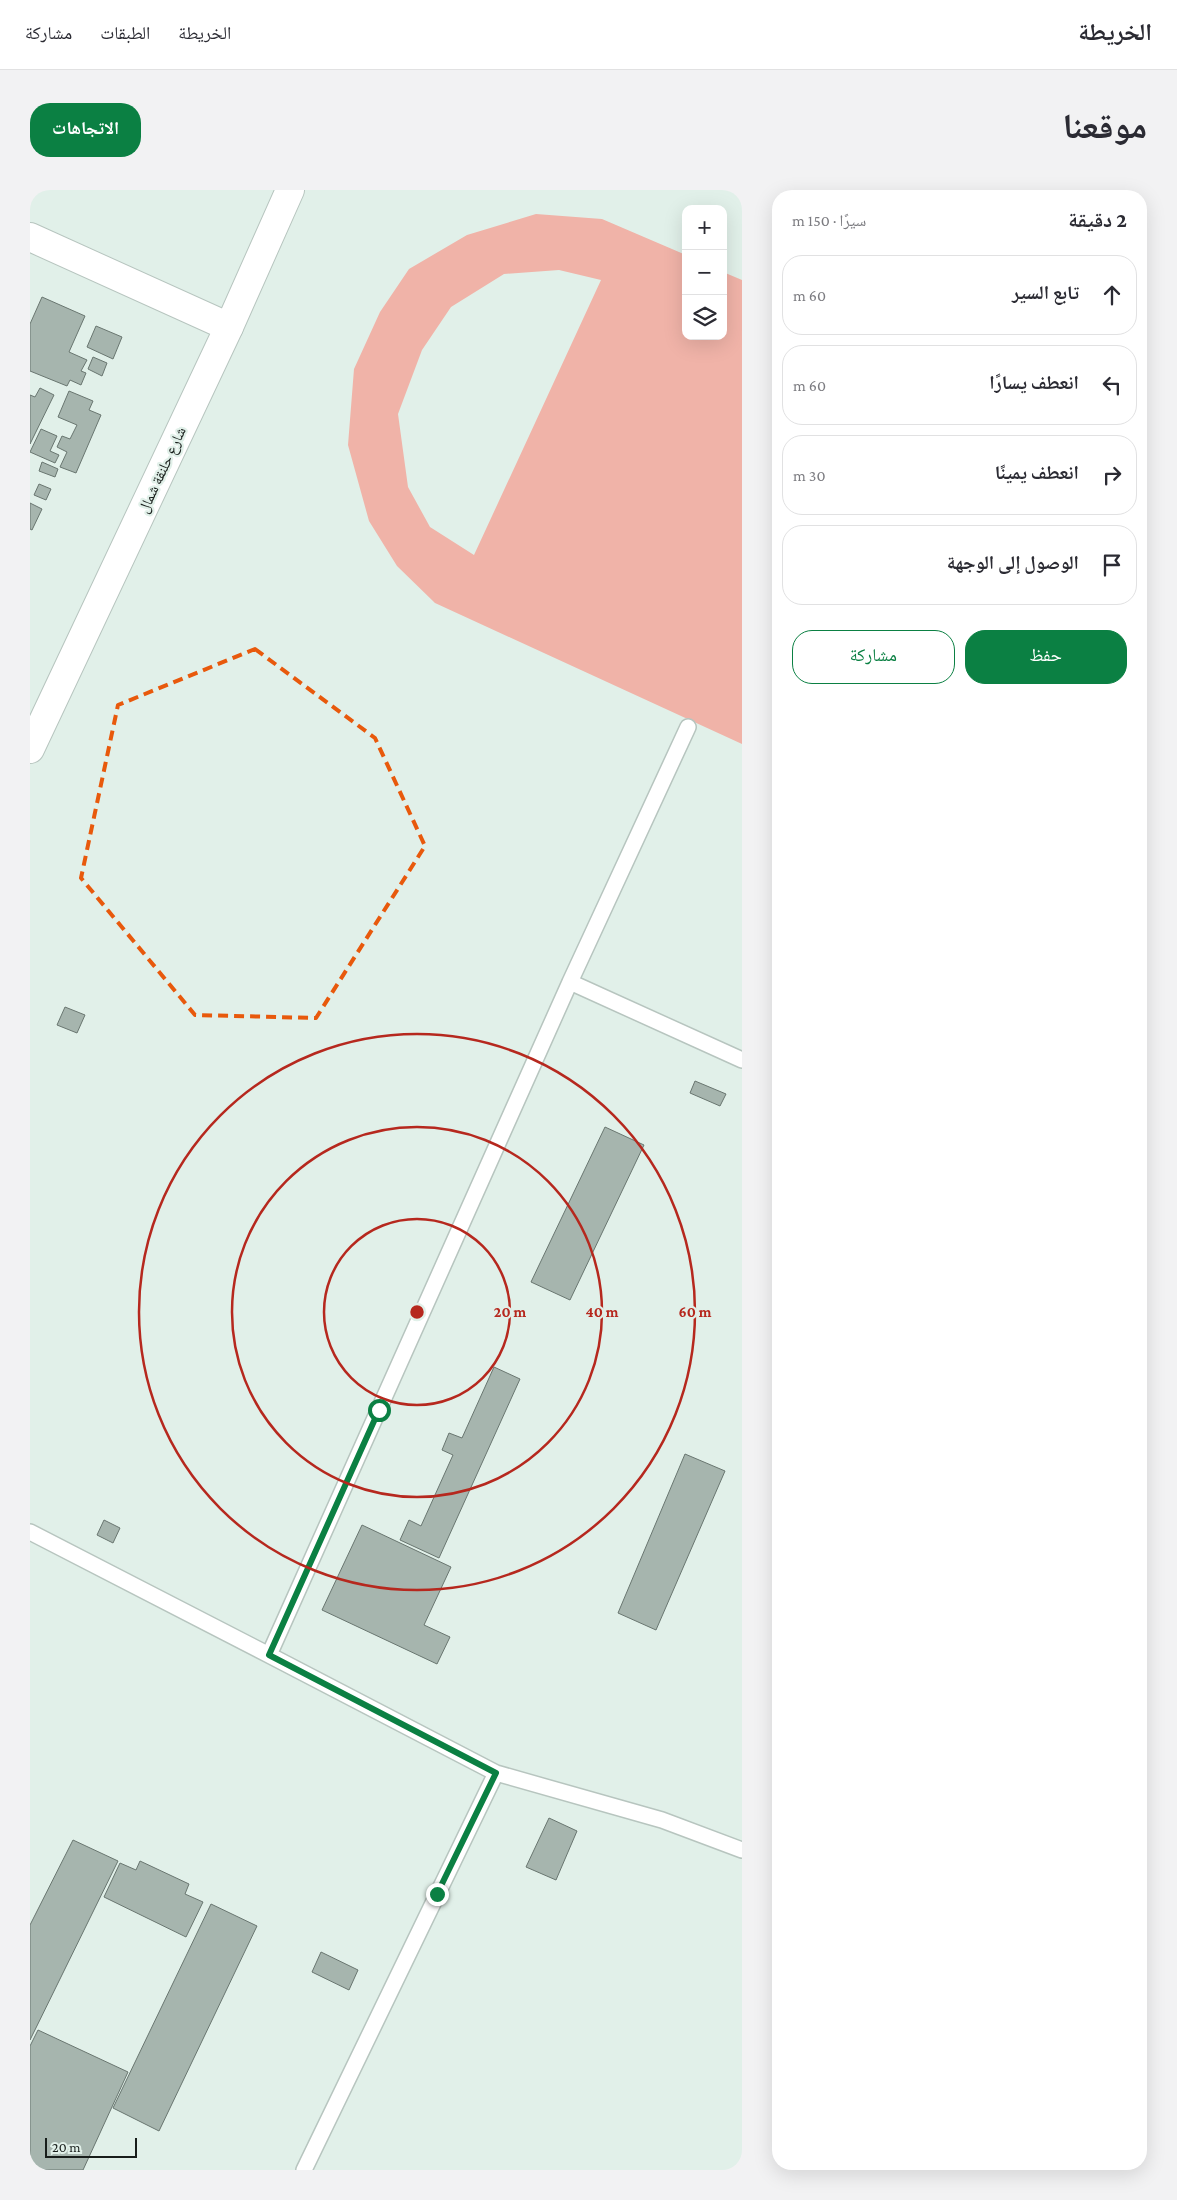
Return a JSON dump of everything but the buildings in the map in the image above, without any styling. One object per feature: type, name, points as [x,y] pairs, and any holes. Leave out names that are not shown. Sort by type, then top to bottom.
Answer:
[{"type":"street","name":"شارع حلنقة شمال","points":[[30,749],[229,327],[290,190]]},
{"type":"street","points":[[30,237],[229,327]]},
{"type":"lane","points":[[269,1655],[570,982],[688,727]]},
{"type":"lane","points":[[570,982],[742,1060]]},
{"type":"lane","points":[[30,1532],[496,1773],[662,1820],[742,1850]]},
{"type":"lane","points":[[304,2170],[496,1773]]},
{"type":"highlighted area","points":[[255,649],[375,738],[425,846],[316,1018],[195,1015],[81,878],[118,705]]},
{"type":"shaded area","points":[[536,214],[602,219],[682,253],[682,340],[727,340],[727,274],[742,280],[742,744],[435,603],[397,566],[369,521],[348,445],[354,369],[380,312],[409,269],[467,235]],"holes":[[[559,270],[601,280],[474,555],[430,527],[408,487],[398,414],[422,350],[451,307],[504,274]]]},
{"type":"route","points":[[379,1410],[269,1655],[496,1773],[437,1894]]}]
